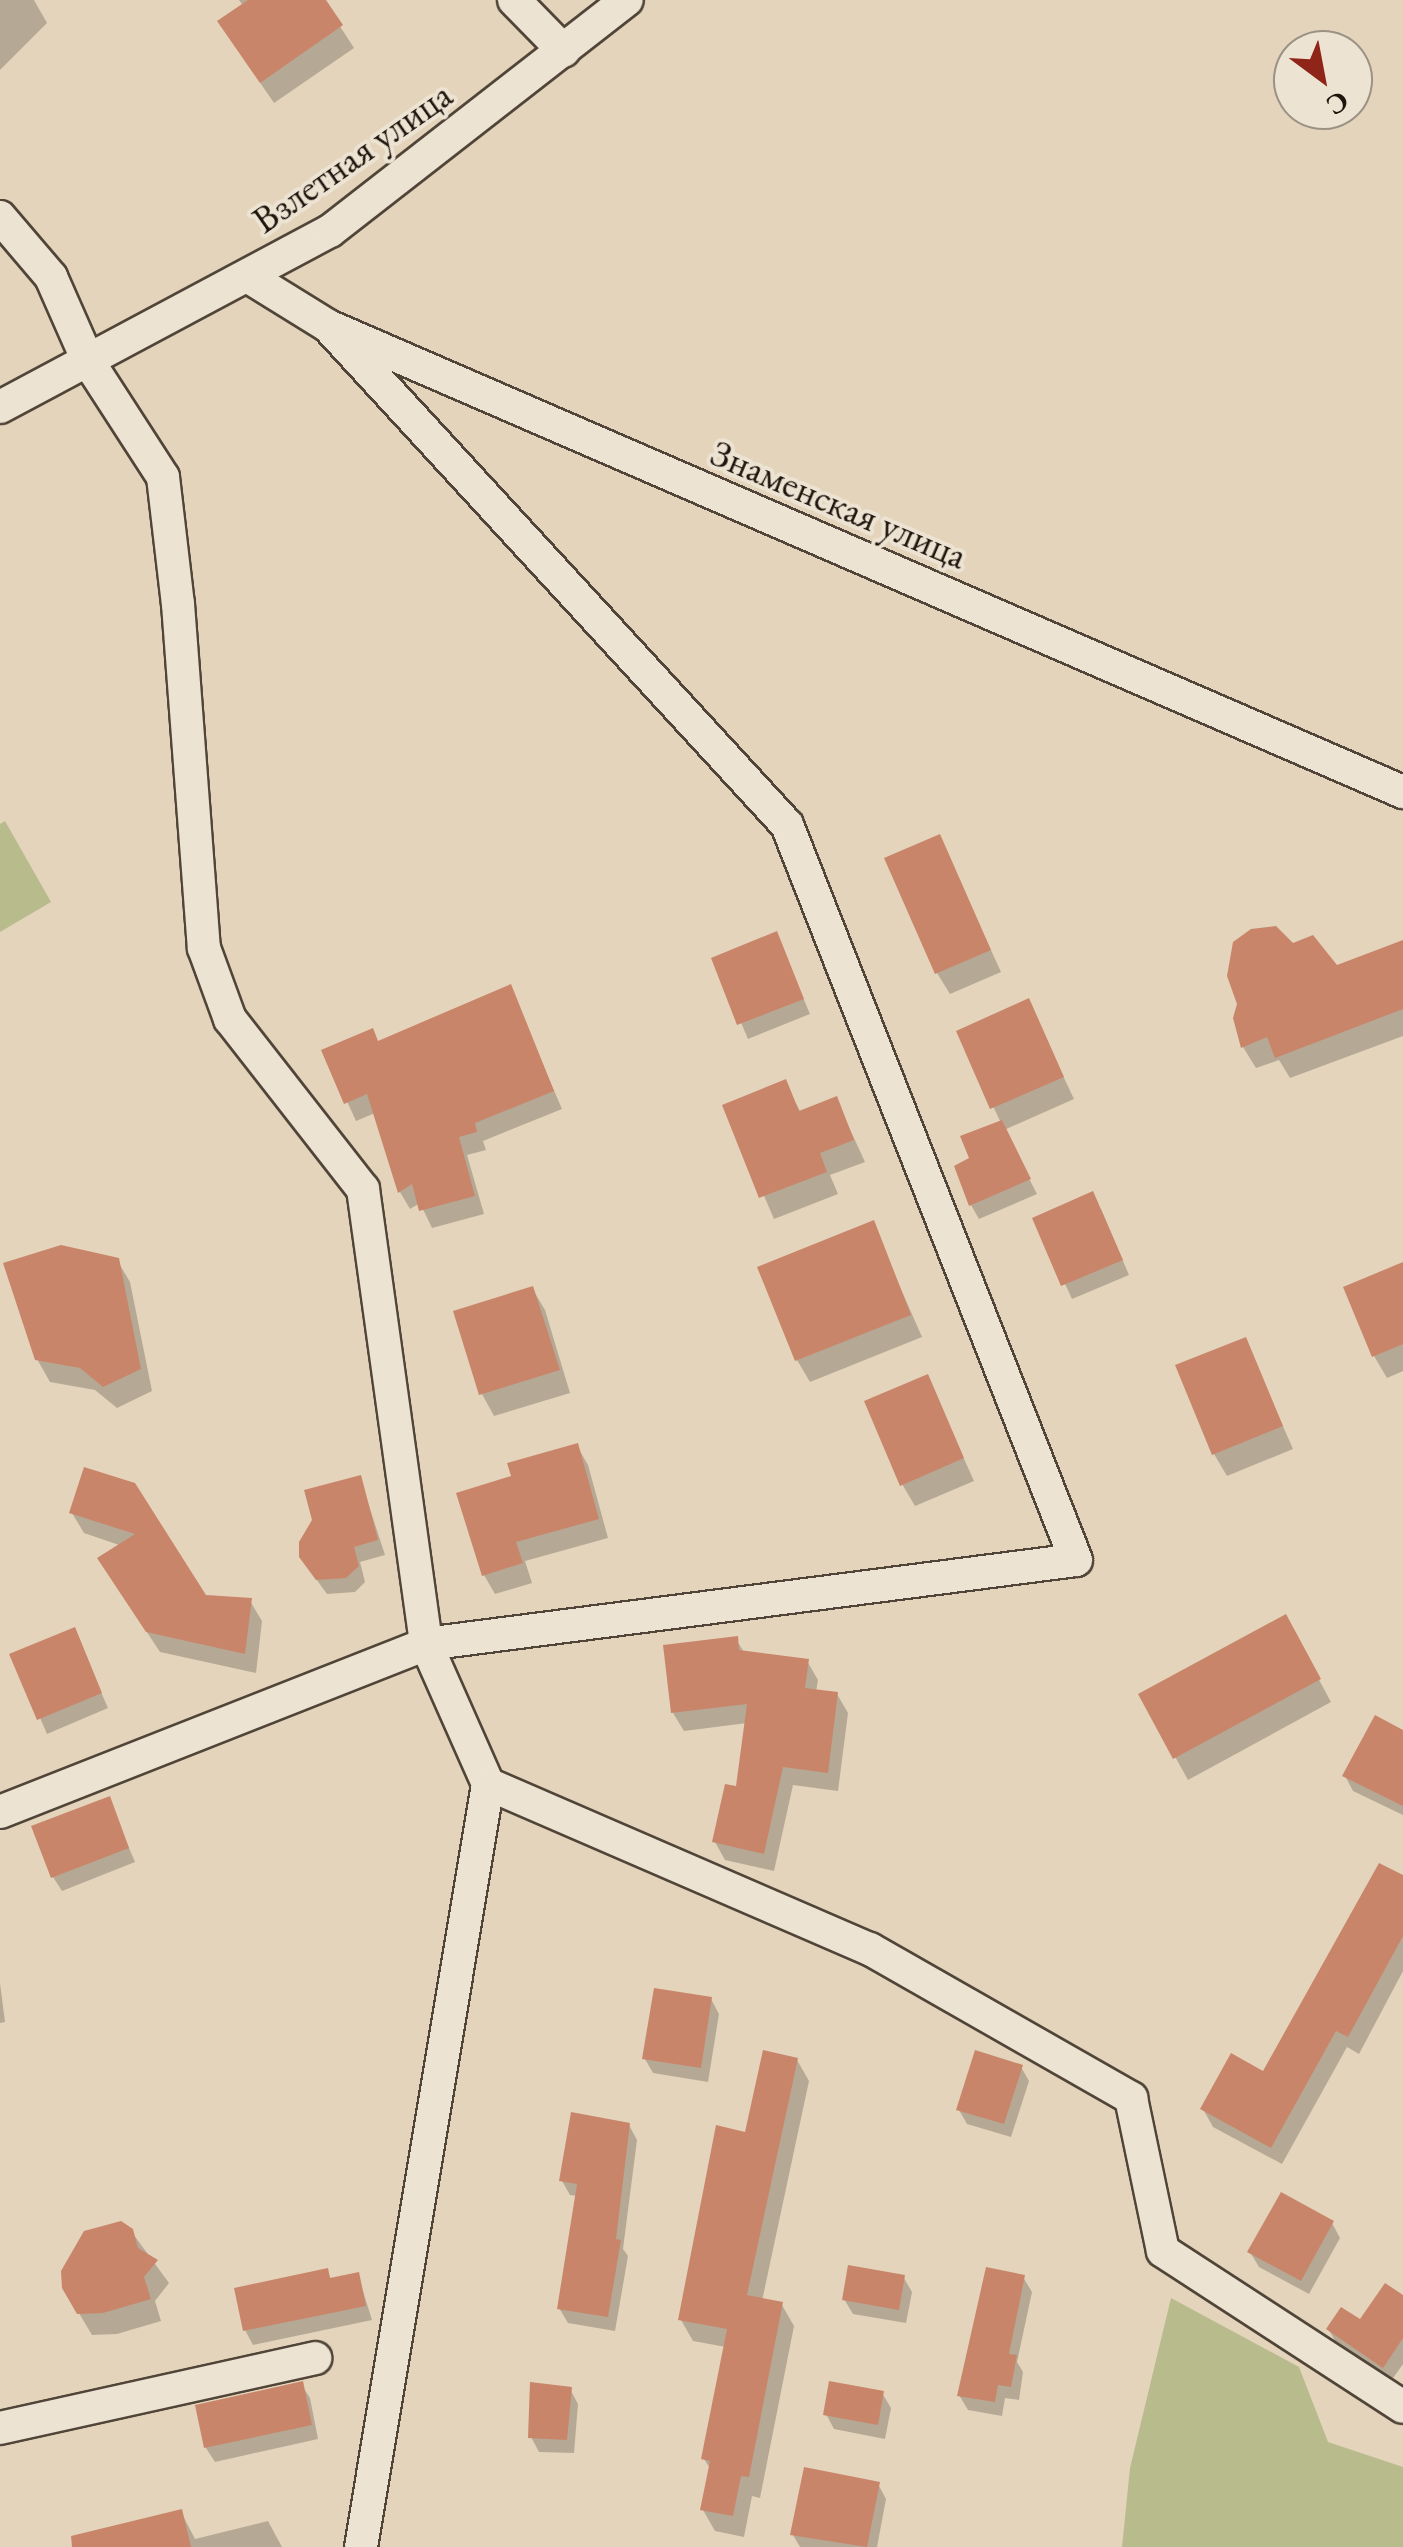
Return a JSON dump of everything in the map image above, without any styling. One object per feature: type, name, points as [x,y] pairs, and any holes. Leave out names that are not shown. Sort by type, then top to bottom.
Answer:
[{"type":"street","points":[[514,0],[564,51]]},
{"type":"street","name":"Взлетная улица","points":[[0,407],[330,231],[627,0]]},
{"type":"street","points":[[0,217],[51,277],[88,361],[163,477],[178,604],[204,948],[230,1019],[364,1188],[426,1644],[488,1784],[361,2547]]},
{"type":"street","name":"Знаменская улица","points":[[250,277],[328,326],[1403,792]]},
{"type":"street","points":[[0,1812],[426,1644],[1076,1560],[787,825],[328,326]]},
{"type":"street","points":[[488,1784],[870,1949],[1131,2098],[1163,2251],[1403,2408]]},
{"type":"street","points":[[0,2428],[315,2358]]},
{"type":"green space","points":[[5,821],[51,902],[0,932],[0,824]]},
{"type":"green space","points":[[1171,2298],[1299,2367],[1328,2442],[1403,2467],[1403,2547],[1122,2547],[1130,2468]]},
{"type":"building","points":[[248,0],[326,0],[343,25],[260,83],[217,21]]},
{"type":"building","points":[[940,834],[991,950],[935,974],[884,858]]},
{"type":"building","points":[[1276,926],[1293,943],[1313,935],[1337,965],[1403,940],[1403,1009],[1275,1058],[1267,1037],[1241,1048],[1233,1018],[1237,1004],[1227,976],[1233,942],[1251,929]]},
{"type":"building","points":[[777,931],[804,999],[737,1025],[711,958]]},
{"type":"building","points":[[511,984],[554,1091],[475,1123],[477,1132],[459,1137],[475,1196],[419,1211],[412,1184],[398,1193],[367,1094],[344,1104],[321,1050],[373,1028],[378,1041]]},
{"type":"building","points":[[1029,998],[1064,1077],[990,1109],[956,1031]]},
{"type":"building","points":[[786,1079],[799,1111],[837,1096],[854,1140],[820,1153],[827,1172],[759,1198],[722,1105]]},
{"type":"building","points":[[1002,1120],[1031,1179],[969,1206],[954,1166],[969,1158],[960,1136]]},
{"type":"building","points":[[1093,1191],[1123,1260],[1061,1286],[1032,1218]]},
{"type":"building","points":[[874,1220],[911,1315],[795,1361],[757,1267]]},
{"type":"building","points":[[61,1245],[119,1258],[141,1369],[103,1387],[80,1368],[35,1360],[3,1263]]},
{"type":"building","points":[[1403,1262],[1403,1344],[1372,1357],[1343,1287]]},
{"type":"building","points":[[533,1286],[560,1370],[479,1395],[453,1311]]},
{"type":"building","points":[[1246,1337],[1283,1426],[1212,1455],[1175,1365]]},
{"type":"building","points":[[928,1374],[964,1458],[900,1486],[864,1401]]},
{"type":"building","points":[[578,1443],[599,1519],[516,1542],[523,1563],[482,1576],[456,1493],[511,1476],[507,1463]]},
{"type":"building","points":[[84,1467],[135,1483],[206,1595],[252,1598],[245,1654],[146,1632],[97,1558],[135,1534],[69,1513]]},
{"type":"building","points":[[361,1475],[378,1540],[354,1547],[359,1566],[346,1578],[316,1580],[299,1557],[299,1542],[312,1520],[304,1490]]},
{"type":"building","points":[[1286,1614],[1321,1679],[1173,1759],[1138,1694]]},
{"type":"building","points":[[75,1627],[102,1693],[37,1720],[9,1654]]},
{"type":"building","points":[[738,1636],[739,1650],[809,1659],[805,1688],[838,1692],[828,1773],[783,1767],[764,1854],[712,1842],[725,1784],[736,1786],[747,1704],[671,1713],[663,1645]]},
{"type":"building","points":[[1375,1715],[1403,1730],[1403,1806],[1342,1776]]},
{"type":"building","points":[[110,1796],[129,1848],[51,1878],[31,1826]]},
{"type":"building","points":[[1379,1863],[1403,1875],[1403,1936],[1348,2037],[1336,2031],[1271,2148],[1200,2109],[1231,2053],[1263,2071]]},
{"type":"building","points":[[654,1988],[712,1997],[701,2068],[642,2059]]},
{"type":"building","points":[[763,2050],[798,2058],[747,2295],[783,2302],[749,2477],[741,2476],[733,2516],[700,2510],[710,2461],[701,2459],[727,2329],[678,2320],[716,2125],[745,2132]]},
{"type":"building","points":[[975,2050],[1023,2065],[1004,2124],[956,2110]]},
{"type":"building","points":[[571,2112],[630,2123],[616,2239],[621,2240],[608,2317],[557,2309],[577,2184],[559,2181]]},
{"type":"building","points":[[1281,2192],[1334,2221],[1301,2281],[1247,2252]]},
{"type":"building","points":[[121,2221],[133,2229],[138,2248],[158,2260],[144,2277],[151,2299],[103,2313],[77,2314],[62,2288],[61,2271],[84,2231]]},
{"type":"building","points":[[848,2265],[905,2275],[899,2310],[842,2300]]},
{"type":"building","points":[[986,2267],[1025,2275],[1009,2354],[1017,2355],[1011,2387],[998,2385],[995,2402],[957,2396]]},
{"type":"building","points":[[328,2268],[330,2278],[359,2272],[366,2306],[243,2331],[234,2288]]},
{"type":"building","points":[[1385,2283],[1403,2295],[1403,2338],[1383,2368],[1326,2329],[1341,2307],[1360,2319]]},
{"type":"building","points":[[303,2381],[312,2425],[204,2448],[195,2405]]},
{"type":"building","points":[[829,2381],[884,2391],[878,2425],[823,2415]]},
{"type":"building","points":[[530,2382],[572,2387],[567,2440],[528,2438]]},
{"type":"building","points":[[804,2467],[880,2482],[867,2547],[790,2535]]},
{"type":"building","points":[[182,2509],[191,2547],[72,2547],[71,2536]]}]
